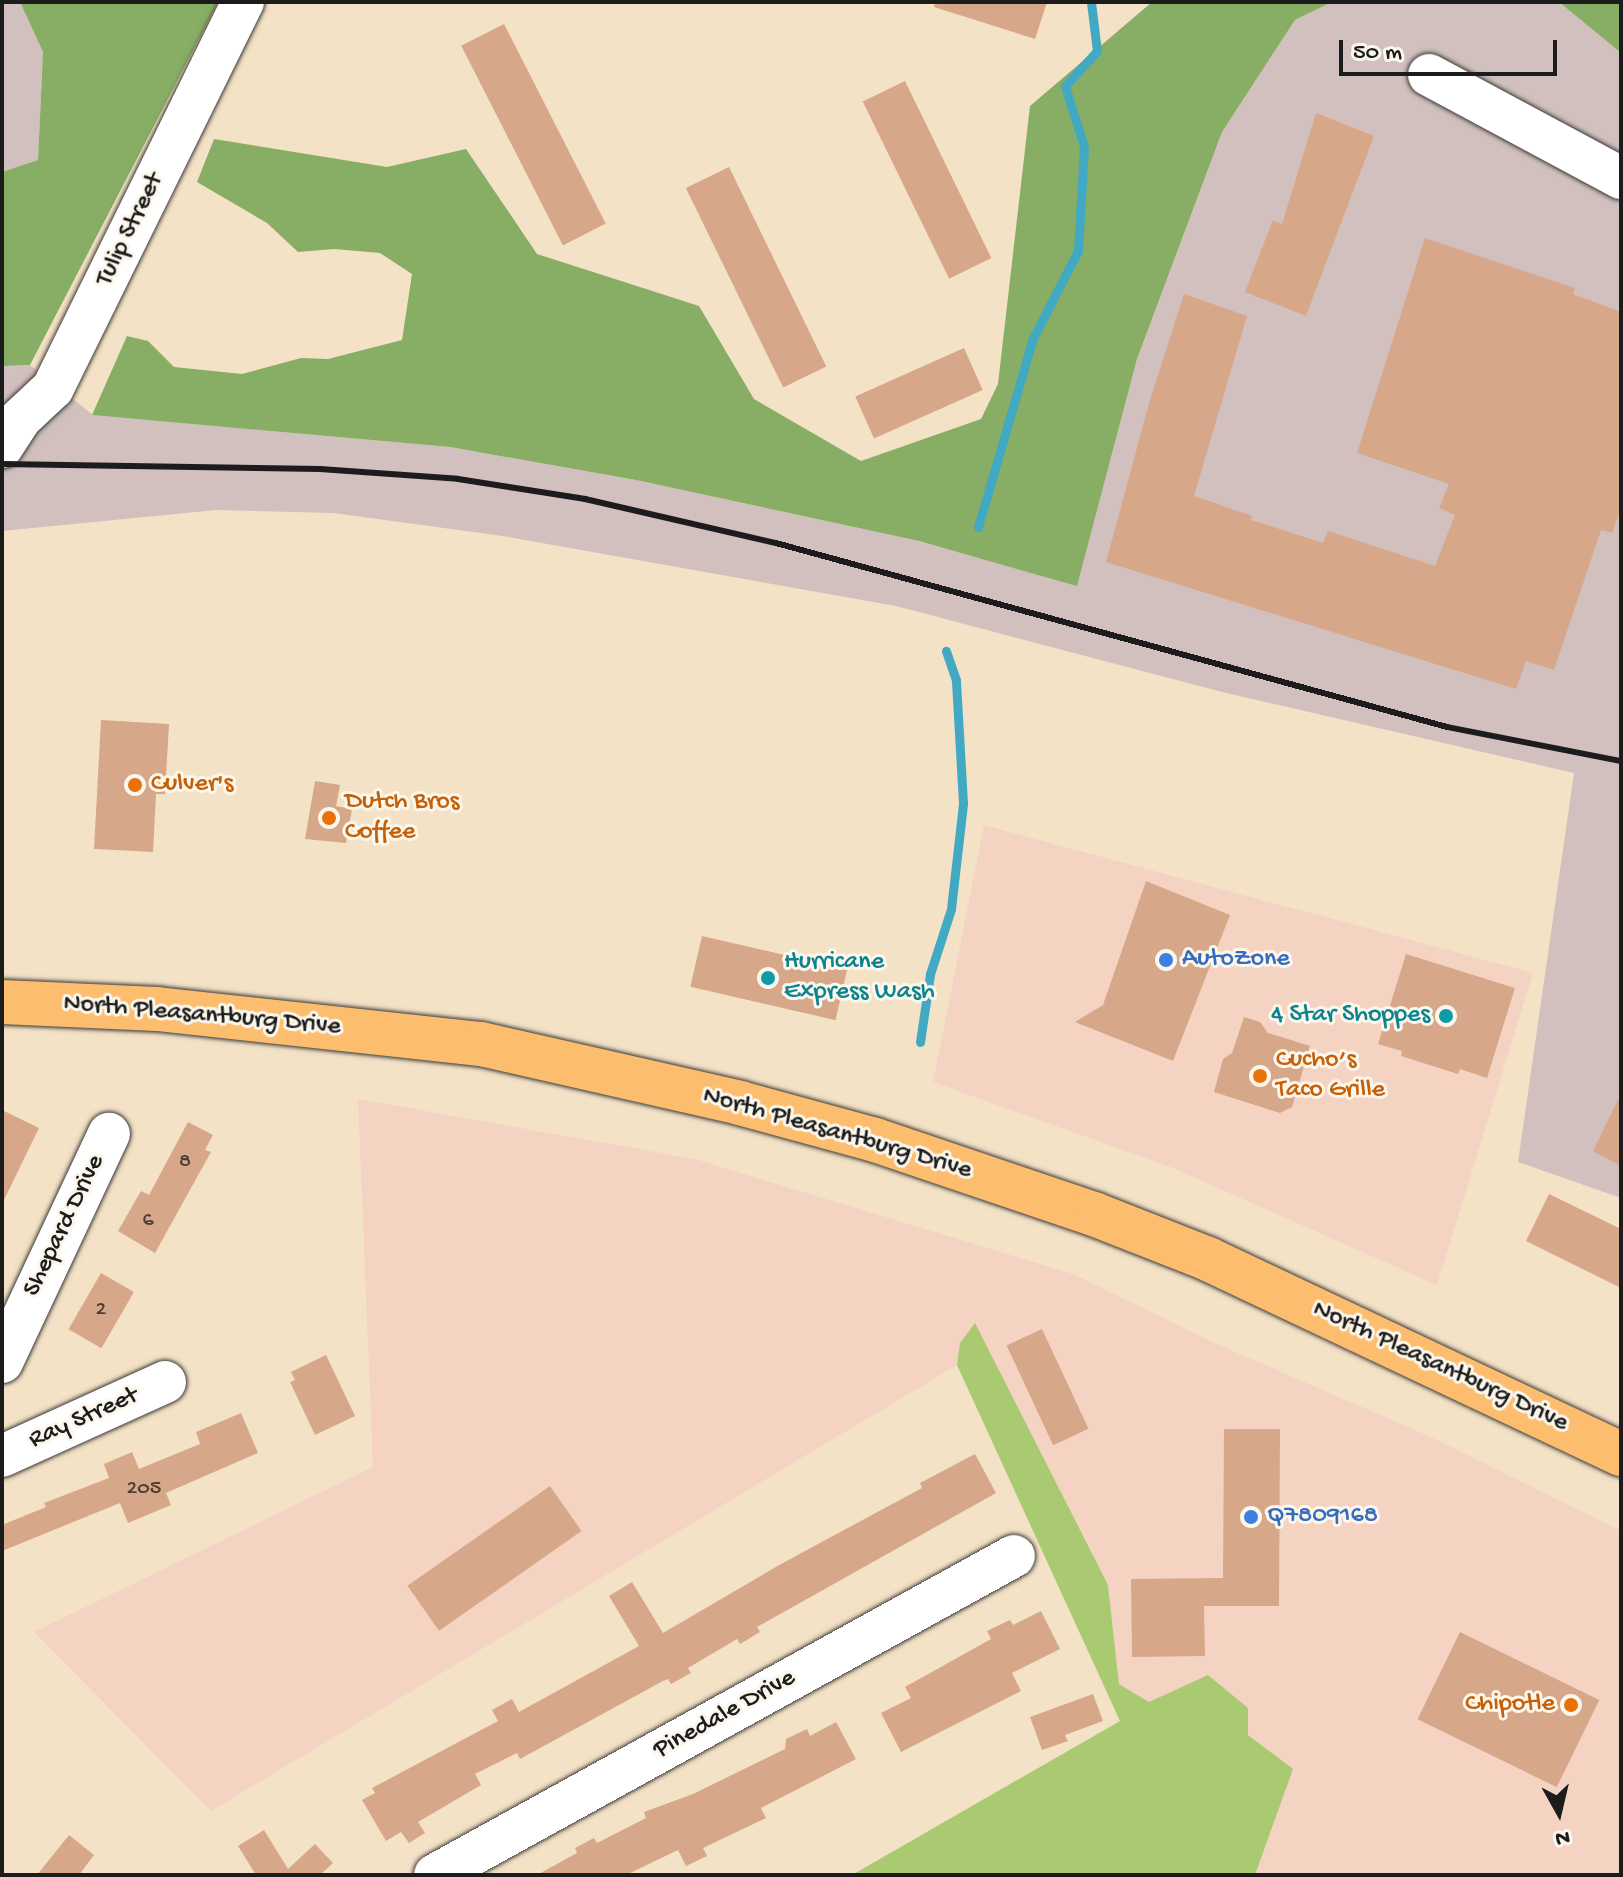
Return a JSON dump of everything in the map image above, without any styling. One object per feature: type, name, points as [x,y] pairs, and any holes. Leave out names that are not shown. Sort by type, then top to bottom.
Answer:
[{"type":"main road","name":"North Pleasantburg Drive","points":[[2,1002],[157,1009],[481,1044],[740,1103],[845,1131],[1094,1214],[1208,1259],[1621,1454]]},
{"type":"street","name":"Tulip Street","points":[[2,447],[20,419],[53,388],[243,2]]},
{"type":"street","points":[[1429,75],[1621,178]]},
{"type":"street","name":"Shepard Drive","points":[[2,1362],[109,1134]]},
{"type":"street","name":"Ray Street","points":[[2,1456],[165,1382]]},
{"type":"street","name":"Pinedale Drive","points":[[435,1875],[1014,1556]]},
{"type":"shaded area","points":[[2,2],[20,2],[43,52],[38,161],[2,172]]},
{"type":"shaded area","points":[[1332,2],[1559,2],[1621,53],[1621,1198],[1518,1162],[1574,773],[1226,693],[896,606],[503,536],[333,513],[216,510],[2,531],[2,366],[30,365],[93,415],[450,447],[636,480],[919,541],[1077,585],[1137,359],[1222,132],[1295,20]]},
{"type":"shaded area","points":[[984,825],[1533,973],[1437,1285],[1173,1168],[933,1082]]},
{"type":"shaded area","points":[[358,1099],[695,1159],[1073,1274],[1217,1344],[1431,1437],[1621,1531],[1621,1875],[1255,1875],[1292,1769],[1248,1735],[1149,1702],[1119,1684],[1108,1585],[960,1343],[957,1365],[211,1811],[34,1632],[373,1467]]},
{"type":"green space","points":[[20,2],[218,2],[30,365],[2,366],[2,172],[38,160],[43,52]]},
{"type":"green space","points":[[1152,2],[1332,2],[1295,20],[1222,132],[1137,359],[1077,586],[919,541],[636,480],[450,447],[92,415],[127,336],[148,341],[174,367],[242,374],[301,358],[328,359],[402,340],[412,274],[380,253],[334,249],[298,252],[267,223],[197,182],[214,139],[387,167],[466,149],[537,254],[699,306],[754,399],[861,461],[981,419],[998,384],[1030,106]]},
{"type":"green space","points":[[1559,2],[1621,2],[1621,53]]},
{"type":"green space","points":[[975,1323],[1108,1585],[1119,1684],[1149,1702],[1208,1675],[1248,1708],[1248,1735],[1293,1769],[1255,1875],[852,1875],[1120,1721],[957,1365],[960,1343]]},
{"type":"building","points":[[935,2],[1047,2],[1035,39],[934,7]]},
{"type":"building","points":[[504,24],[606,224],[563,245],[461,46]]},
{"type":"building","points":[[905,81],[991,258],[949,279],[863,102]]},
{"type":"building","points":[[1316,113],[1374,136],[1306,316],[1245,292],[1273,220],[1282,224]]},
{"type":"building","points":[[729,167],[826,367],[783,388],[686,188]]},
{"type":"building","points":[[1425,238],[1575,288],[1573,294],[1621,312],[1621,508],[1612,533],[1601,530],[1554,670],[1526,661],[1516,689],[1106,562],[1150,400],[1184,294],[1247,316],[1194,496],[1252,516],[1251,520],[1323,543],[1328,531],[1435,566],[1455,515],[1439,508],[1449,484],[1357,453]]},
{"type":"building","points":[[964,348],[983,390],[874,438],[855,396]]},
{"type":"building","name":"Culver's","points":[[101,720],[169,724],[165,794],[156,794],[153,852],[94,849]]},
{"type":"building","name":"Dutch Bros Coffee","points":[[315,781],[340,785],[336,806],[352,809],[346,843],[305,839]]},
{"type":"building","name":"AutoZone","points":[[1146,881],[1230,915],[1173,1061],[1075,1022],[1103,1005]]},
{"type":"building","name":"Hurricane Express Wash","points":[[702,936],[847,970],[835,1020],[690,987]]},
{"type":"building","name":"4 Star Shoppes","points":[[1406,954],[1515,988],[1487,1078],[1460,1069],[1458,1074],[1401,1056],[1402,1051],[1378,1044]]},
{"type":"building","name":"Cucho’s Taco Grille","points":[[1244,1017],[1260,1022],[1268,1033],[1310,1046],[1292,1107],[1280,1113],[1214,1092],[1223,1059],[1232,1053]]},
{"type":"building","points":[[1621,1094],[1621,1166],[1593,1151]]},
{"type":"building","points":[[2,1110],[39,1128],[2,1204]]},
{"type":"building","points":[[188,1122],[213,1135],[205,1150],[211,1152],[155,1253],[118,1231],[141,1191],[149,1195]]},
{"type":"building","points":[[1549,1194],[1621,1229],[1621,1288],[1526,1241]]},
{"type":"building","points":[[101,1273],[134,1292],[101,1348],[68,1329]]},
{"type":"building","points":[[1042,1329],[1088,1429],[1053,1445],[1007,1345]]},
{"type":"building","points":[[326,1355],[355,1416],[315,1435],[290,1382],[295,1380],[291,1372]]},
{"type":"building","points":[[241,1413],[258,1453],[166,1493],[171,1505],[128,1523],[120,1503],[2,1551],[2,1525],[46,1507],[44,1503],[109,1478],[104,1464],[132,1452],[139,1469],[200,1444],[196,1432]]},
{"type":"building","name":"Q7809168","points":[[1224,1429],[1280,1429],[1279,1606],[1204,1606],[1205,1656],[1132,1657],[1131,1579],[1223,1578]]},
{"type":"building","points":[[975,1454],[996,1493],[757,1627],[760,1632],[740,1644],[737,1639],[688,1668],[691,1673],[671,1684],[668,1679],[663,1681],[520,1759],[517,1753],[475,1774],[481,1785],[418,1822],[425,1833],[409,1843],[401,1832],[386,1841],[362,1800],[375,1793],[372,1788],[498,1721],[492,1710],[512,1699],[519,1712],[639,1646],[609,1596],[632,1582],[663,1633],[781,1564],[922,1488],[920,1483]]},
{"type":"building","points":[[550,1486],[582,1531],[439,1631],[407,1586]]},
{"type":"building","points":[[1041,1611],[1060,1649],[1012,1673],[1021,1691],[901,1752],[881,1713],[911,1698],[905,1687],[991,1639],[987,1631],[1010,1620],[1013,1625]]},
{"type":"building","points":[[1460,1632],[1599,1700],[1557,1787],[1417,1719]]},
{"type":"building","points":[[1093,1694],[1103,1721],[1065,1735],[1068,1741],[1042,1750],[1030,1717]]},
{"type":"building","points":[[836,1722],[856,1759],[761,1808],[766,1818],[703,1848],[707,1856],[686,1866],[678,1850],[626,1875],[537,1875],[577,1853],[575,1848],[594,1838],[597,1843],[646,1818],[644,1812],[693,1794],[785,1749],[786,1739],[807,1729],[810,1736]]},
{"type":"building","points":[[264,1830],[288,1869],[315,1844],[333,1863],[320,1875],[256,1875],[238,1846]]},
{"type":"building","points":[[69,1835],[94,1855],[79,1875],[37,1875]]},
{"type":"waterway","points":[[978,527],[1033,338],[1078,251],[1084,147],[1065,86],[1097,51],[1091,2]]},
{"type":"waterway","points":[[920,1042],[930,974],[951,909],[963,803],[956,680],[946,651]]},
{"type":"railway","points":[[2,464],[320,469],[458,479],[585,499],[776,543],[1447,727],[1621,761]]},
{"type":"place","name":"Culver's","points":[[135,785]]},
{"type":"place","name":"Dutch Bros Coffee","points":[[329,818]]},
{"type":"place","name":"AutoZone","points":[[1166,960]]},
{"type":"place","name":"Hurricane Express Wash","points":[[768,978]]},
{"type":"place","name":"4 Star Shoppes","points":[[1446,1016]]},
{"type":"place","name":"Cucho’s Taco Grille","points":[[1260,1076]]},
{"type":"place","name":"Q7809168","points":[[1251,1517]]},
{"type":"place","name":"Chipotle","points":[[1571,1705]]}]
